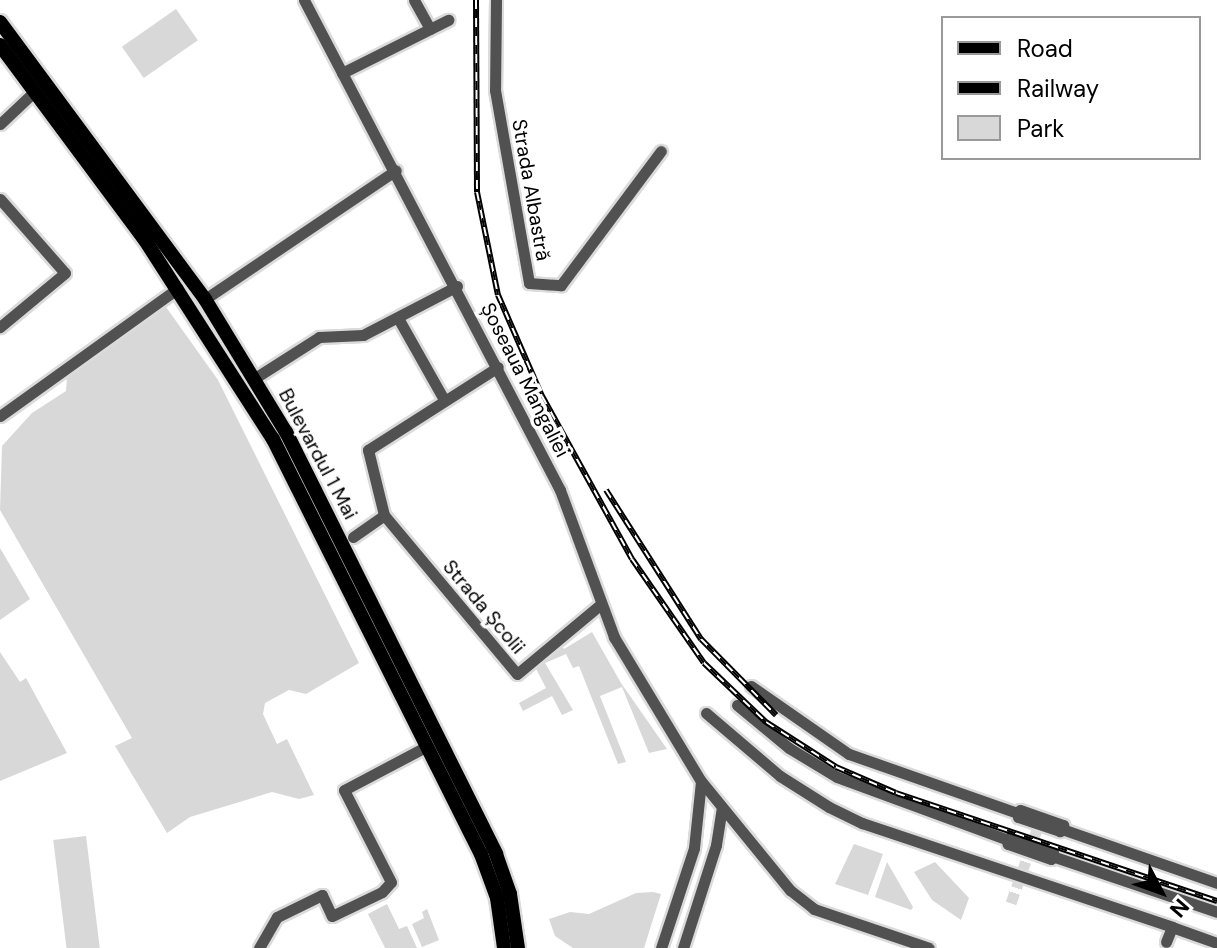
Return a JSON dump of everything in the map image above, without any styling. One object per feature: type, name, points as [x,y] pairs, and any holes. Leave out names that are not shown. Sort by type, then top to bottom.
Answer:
[{"type":"main road","name":"Bulevardul 1 Mai","points":[[0,22],[205,299],[255,378],[489,840],[510,894],[518,948]]},
{"type":"main road","name":"Bulevardul 1 Mai","points":[[0,45],[178,288],[273,439],[486,866],[504,948]]},
{"type":"street","name":"Șoseaua Mangaliei","points":[[304,0],[457,286],[560,490],[601,604],[632,669],[701,781],[790,890],[814,909],[929,948]]},
{"type":"street","points":[[414,0],[430,29]]},
{"type":"street","name":"Strada Albastră","points":[[496,0],[495,90],[529,283],[561,285],[661,151]]},
{"type":"street","points":[[342,73],[448,20]]},
{"type":"street","points":[[0,124],[35,91]]},
{"type":"street","points":[[205,299],[396,170]]},
{"type":"street","points":[[0,199],[65,273],[0,327]]},
{"type":"street","points":[[255,378],[319,337],[363,335],[457,286]]},
{"type":"street","points":[[0,416],[178,288]]},
{"type":"street","points":[[398,318],[443,398],[498,367]]},
{"type":"street","name":"Strada Școlii","points":[[443,398],[368,450],[384,515],[517,674],[601,604]]},
{"type":"street","points":[[358,534],[384,515]]},
{"type":"street","points":[[751,686],[849,754],[1217,883]]},
{"type":"street","points":[[737,705],[789,748],[837,777],[1217,912]]},
{"type":"street","points":[[706,713],[787,782],[829,807],[1026,884],[1217,943]]},
{"type":"street","points":[[259,948],[277,917],[322,895],[332,916],[382,892],[391,882],[344,790],[427,746]]},
{"type":"street","points":[[661,948],[694,848],[701,781]]},
{"type":"street","points":[[683,948],[716,845],[722,809]]},
{"type":"street","points":[[1166,942],[1172,927]]},
{"type":"green space","points":[[176,9],[198,40],[144,78],[122,47]]},
{"type":"green space","points":[[166,307],[218,380],[359,663],[306,694],[289,690],[265,703],[263,714],[277,744],[287,739],[314,795],[299,799],[272,792],[190,817],[167,833],[115,746],[132,738],[0,510],[2,446],[32,413],[66,391],[67,377]]},
{"type":"green space","points":[[0,548],[30,599],[0,620]]},
{"type":"green space","points":[[592,632],[621,683],[667,749],[649,753],[622,687],[600,696],[626,762],[618,764],[579,666],[573,668],[566,654],[545,663],[573,710],[562,715],[552,696],[523,711],[519,703],[546,688],[534,665],[560,644],[564,649]]},
{"type":"green space","points":[[0,652],[20,682],[26,678],[67,753],[0,781]]},
{"type":"green space","points":[[86,836],[100,948],[67,948],[53,840]]},
{"type":"green space","points":[[854,844],[883,854],[868,895],[835,884]]},
{"type":"green space","points":[[887,862],[913,907],[911,910],[875,897]]},
{"type":"green space","points":[[935,862],[969,898],[961,920],[932,900],[914,872]]},
{"type":"green space","points":[[636,893],[661,894],[644,948],[573,948],[555,936],[549,919],[570,912],[589,914]]},
{"type":"green space","points":[[387,904],[399,929],[407,926],[417,948],[385,948],[368,914]]},
{"type":"green space","points":[[427,909],[439,940],[422,947],[412,924],[424,918],[422,912]]},
{"type":"tunnel","points":[[1011,903],[1040,821]]},
{"type":"railway","points":[[476,0],[477,192],[498,295],[542,396],[632,559],[704,663],[766,722],[836,767],[896,793],[1217,901]]},
{"type":"railway","points":[[606,490],[701,639],[776,715]]}]
